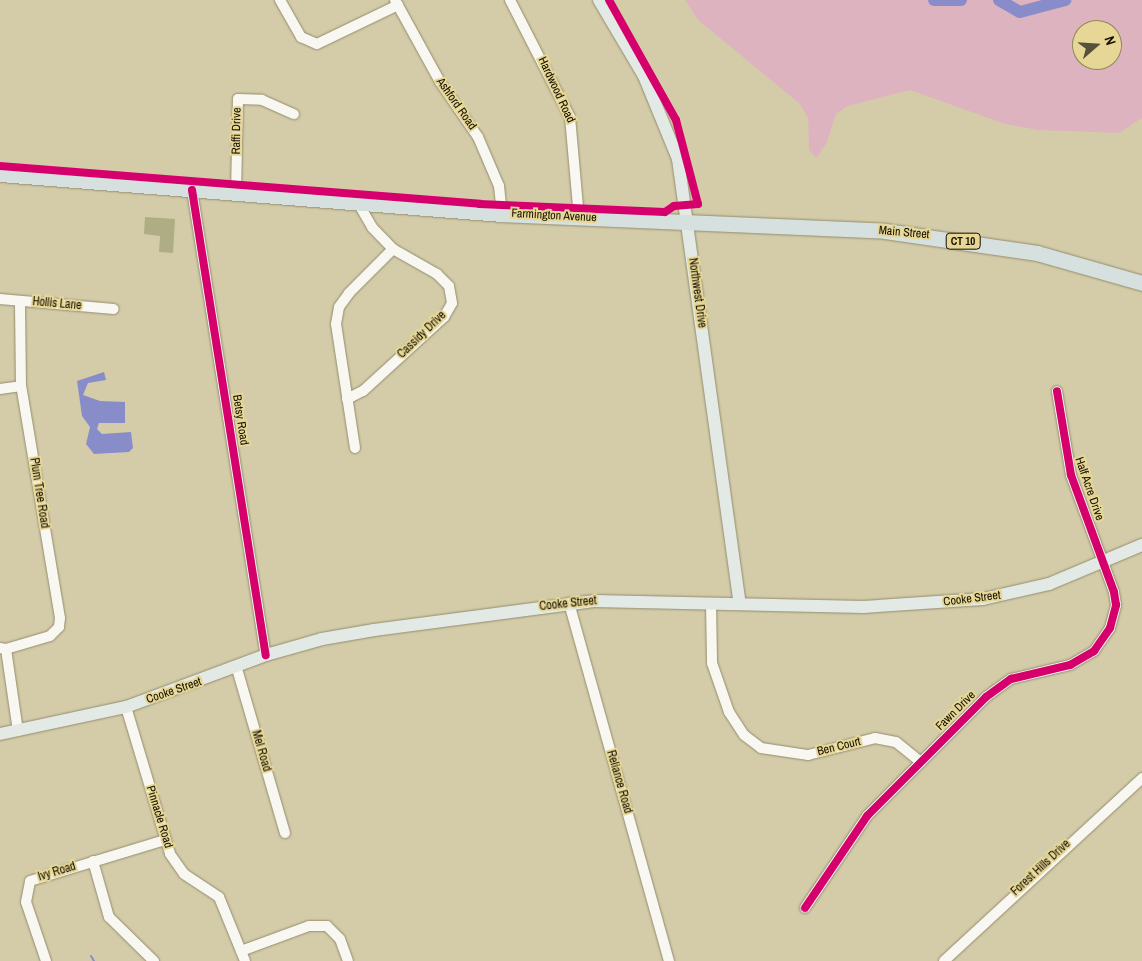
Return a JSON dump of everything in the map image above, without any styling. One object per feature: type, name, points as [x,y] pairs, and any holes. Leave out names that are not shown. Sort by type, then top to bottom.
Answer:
[{"type":"highway","name":"Farmington Avenue","points":[[0,174],[502,214],[780,227]]},
{"type":"highway","name":"Main Street","points":[[780,227],[934,236],[1037,253],[1142,283]]},
{"type":"main road","name":"Northwest Drive","points":[[599,0],[644,76],[666,124],[683,178],[740,603]]},
{"type":"main road","name":"Cooke Street","points":[[0,734],[126,707],[237,668],[266,655],[322,638],[569,603],[740,603],[864,607],[982,599],[1035,588],[1105,562],[1142,545]]},
{"type":"street","points":[[280,0],[301,37],[317,44],[397,2]]},
{"type":"street","name":"Hardwood Road","points":[[510,0],[570,116],[579,218]]},
{"type":"street","name":"Ashford Road","points":[[397,2],[440,82],[478,136],[499,186],[502,214]]},
{"type":"street","name":"Raffi Drive","points":[[236,193],[238,99],[259,99],[294,114]]},
{"type":"street","name":"Betsy Road","points":[[192,190],[266,655]]},
{"type":"street","name":"Cassidy Drive","points":[[347,399],[363,391],[400,358],[444,317],[452,303],[449,286],[437,274],[393,249],[372,227],[358,203]]},
{"type":"street","points":[[355,448],[336,324],[339,307],[393,249]]},
{"type":"street","name":"Hollis Lane","points":[[0,299],[114,309]]},
{"type":"street","name":"Plum Tree Road","points":[[3,648],[50,636],[59,627],[60,618],[21,386],[20,301]]},
{"type":"street","points":[[0,389],[21,386]]},
{"type":"street","name":"Half Acre Drive","points":[[1057,391],[1071,475],[1105,562]]},
{"type":"street","name":"Fawn Drive","points":[[805,908],[867,816],[986,697],[1011,679],[1070,665],[1094,650],[1110,628],[1116,605],[1105,562]]},
{"type":"street","name":"Reliance Road","points":[[569,603],[669,961]]},
{"type":"street","name":"Ben Court","points":[[711,603],[712,663],[726,704],[734,724],[761,748],[808,755],[875,738],[896,742],[921,762]]},
{"type":"street","points":[[3,648],[18,731]]},
{"type":"street","name":"Mel Road","points":[[237,668],[285,833]]},
{"type":"street","name":"Pinnacle Road","points":[[126,707],[166,840],[179,869],[222,902],[243,956]]},
{"type":"street","name":"Forest Hills Drive","points":[[944,961],[1142,778]]},
{"type":"street","name":"Ivy Road","points":[[46,961],[28,912],[26,886],[35,878],[166,840]]},
{"type":"street","points":[[93,861],[109,917],[154,961]]},
{"type":"street","points":[[243,956],[309,926],[327,926],[340,939],[348,961]]},
{"type":"shaded area","points":[[685,0],[1142,0],[1142,118],[1119,133],[1038,130],[1005,124],[910,90],[848,106],[836,114],[826,144],[816,158],[809,150],[808,118],[800,104],[698,20]]},
{"type":"water","points":[[104,372],[106,380],[88,383],[83,395],[100,401],[125,402],[125,423],[99,423],[97,429],[102,434],[131,432],[133,448],[129,452],[94,454],[86,444],[90,427],[82,416],[77,381]]},
{"type":"building","points":[[145,217],[175,219],[173,253],[159,252],[160,236],[144,234]]},
{"type":"waterway","points":[[934,0],[961,0]]},
{"type":"waterway","points":[[999,0],[1020,12],[1065,0]]},
{"type":"waterway","points":[[91,956],[94,961]]},
{"type":"cycle path","points":[[0,166],[479,204],[665,212],[674,206],[698,204],[676,120],[609,0]]},
{"type":"cycle path","points":[[192,190],[266,655]]},
{"type":"cycle path","points":[[805,908],[867,816],[986,697],[1011,679],[1070,665],[1094,651],[1110,628],[1116,605],[1114,592],[1071,475],[1057,391]]}]
